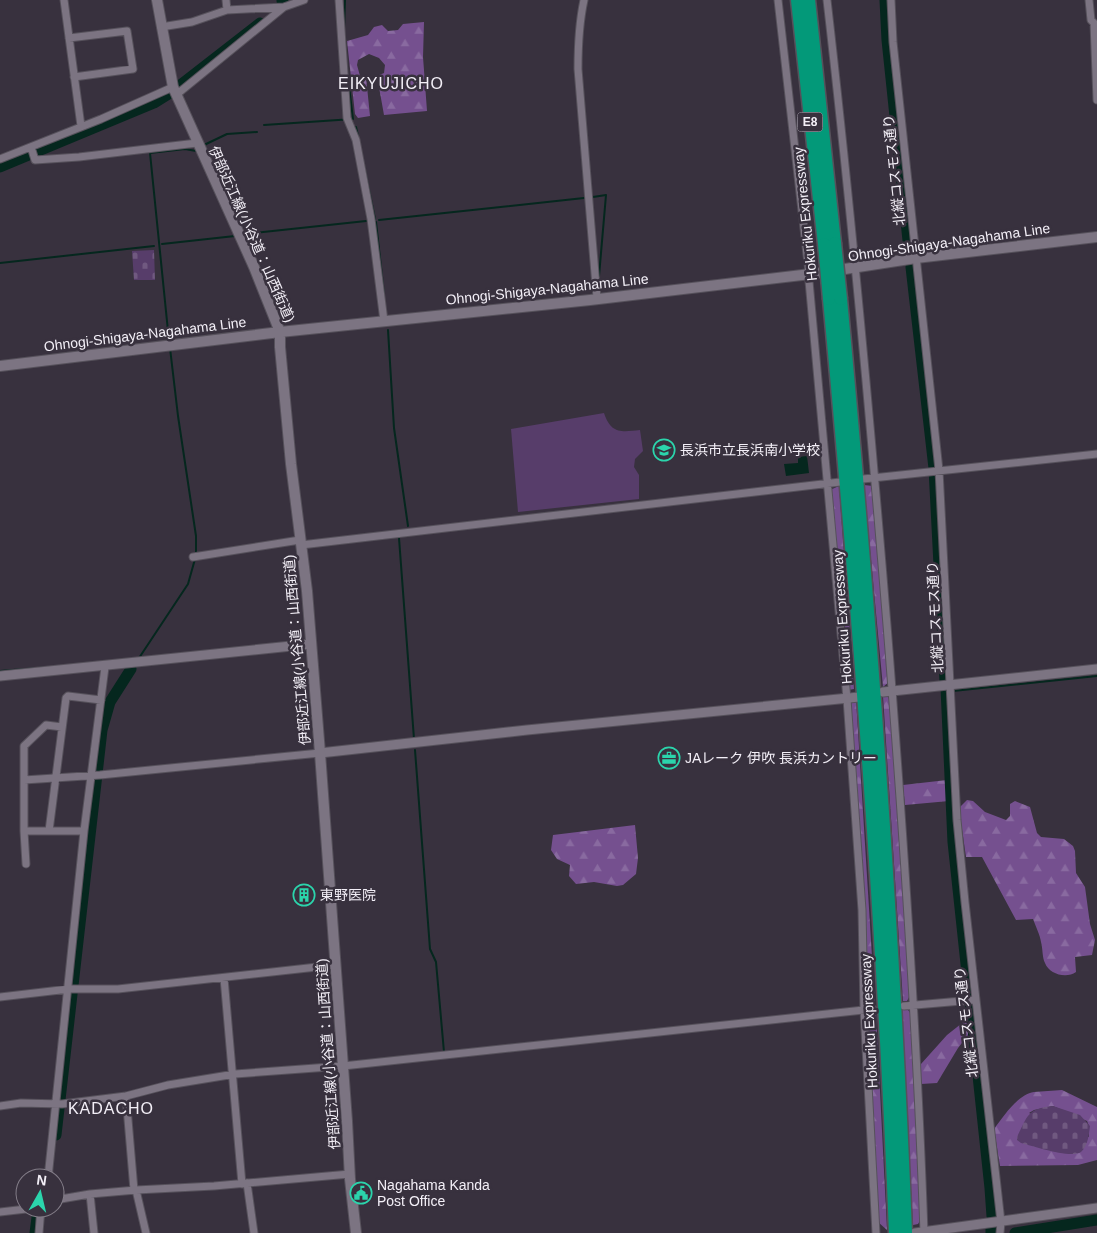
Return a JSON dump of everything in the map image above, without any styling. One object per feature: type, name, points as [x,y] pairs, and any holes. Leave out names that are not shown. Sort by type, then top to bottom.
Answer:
[{"type":"highway","name":"Hokuriku Expressway","points":[[797,0],[856,454],[890,924],[906,1233]]},
{"type":"highway","name":"Hokuriku Expressway","points":[[809,0],[829,244]]},
{"type":"highway","name":"Hokuriku Expressway","points":[[835,299],[877,896],[895,1233]]},
{"type":"main road","name":"伊部近江線(小谷道：山西街道)","points":[[157,0],[174,92],[254,268],[280,332],[283,385],[311,644],[350,1177],[356,1233]]},
{"type":"main road","name":"Ohnogi-Shigaya-Nagahama Line","points":[[0,366],[280,332],[809,274],[916,258],[1097,237]]},
{"type":"street","points":[[64,0],[80,126]]},
{"type":"street","points":[[226,0],[227,10]]},
{"type":"street","points":[[162,27],[192,22],[227,10],[284,7],[304,0]]},
{"type":"street","points":[[339,0],[348,119],[356,140],[371,219],[384,321]]},
{"type":"street","points":[[584,0],[580,26],[578,69],[596,298]]},
{"type":"street","points":[[778,0],[809,274],[847,699],[862,910],[864,1010],[876,1233]]},
{"type":"street","points":[[827,0],[875,478],[888,691],[913,1006],[921,1232],[1001,1227],[1097,1208]]},
{"type":"street","name":"北縦コスモス通り","points":[[891,0],[893,42],[936,470],[952,685],[958,820],[964,893],[1001,1227]]},
{"type":"street","points":[[1089,0],[1094,20],[1097,100]]},
{"type":"street","points":[[0,159],[150,98],[174,92],[284,7]]},
{"type":"street","points":[[69,38],[127,31],[133,69],[74,77]]},
{"type":"street","points":[[30,147],[35,160],[199,147]]},
{"type":"street","points":[[863,479],[1097,454]]},
{"type":"street","points":[[196,556],[840,482]]},
{"type":"street","points":[[0,676],[105,667],[311,644]]},
{"type":"street","points":[[49,1168],[71,989],[84,831],[95,775],[100,700],[105,667]]},
{"type":"street","points":[[888,691],[1097,669]]},
{"type":"street","points":[[49,830],[66,698],[68,696],[100,700]]},
{"type":"street","points":[[24,780],[320,753],[859,697]]},
{"type":"street","points":[[26,864],[24,746],[46,725],[62,727]]},
{"type":"street","points":[[24,831],[84,831]]},
{"type":"street","points":[[0,996],[71,989],[118,989],[335,965]]},
{"type":"street","points":[[224,978],[232,1076],[244,1183],[254,1233]]},
{"type":"street","points":[[904,1006],[971,1000]]},
{"type":"street","points":[[0,1106],[21,1103],[58,1104],[126,1096],[168,1085],[232,1076],[343,1066],[872,1009]]},
{"type":"street","points":[[126,1096],[135,1190],[146,1233]]},
{"type":"street","points":[[65,1198],[135,1190],[350,1177]]},
{"type":"street","points":[[90,1194],[94,1233]]},
{"type":"street","points":[[0,1212],[15,1210]]},
{"type":"street","points":[[39,1233],[40,1218]]},
{"type":"green space","points":[[424,22],[423,57],[427,111],[384,115],[377,76],[384,73],[385,65],[379,58],[369,54],[358,60],[357,65],[360,76],[366,77],[370,116],[358,118],[355,114],[347,41],[368,35],[374,27],[382,25],[388,31],[398,30],[403,24]]},
{"type":"green space","points":[[154,250],[155,280],[134,280],[132,251]]},
{"type":"green space","points":[[604,413],[613,428],[622,431],[640,430],[643,451],[635,459],[634,467],[639,475],[639,499],[518,512],[511,429]]},
{"type":"green space","points":[[864,485],[873,486],[889,682],[883,687]]},
{"type":"green space","points":[[839,486],[854,689],[848,690],[830,490]]},
{"type":"green space","points":[[883,696],[887,696],[890,700],[910,995],[907,1001],[903,1001]]},
{"type":"green space","points":[[856,699],[875,1005],[871,1005],[866,1001],[849,702]]},
{"type":"green space","points":[[947,780],[949,801],[905,805],[903,785]]},
{"type":"green space","points":[[967,800],[973,801],[985,812],[1006,820],[1010,816],[1010,804],[1015,801],[1030,807],[1037,833],[1041,837],[1064,839],[1073,846],[1076,873],[1085,887],[1090,924],[1095,940],[1092,955],[1075,957],[1076,972],[1063,975],[1054,973],[1047,967],[1033,919],[1016,920],[982,857],[966,857],[959,808]]},
{"type":"green space","points":[[635,825],[638,858],[636,874],[623,885],[617,886],[594,882],[576,884],[569,876],[570,865],[557,859],[551,850],[553,835]]},
{"type":"green space","points":[[901,1010],[908,1010],[911,1014],[922,1217],[918,1224],[913,1225]]},
{"type":"green space","points":[[876,1012],[887,1230],[878,1222],[868,1016]]},
{"type":"green space","points":[[966,1020],[969,1034],[958,1048],[937,1083],[921,1084],[921,1064],[947,1035]]},
{"type":"green space","points":[[1062,1090],[1097,1107],[1097,1160],[1078,1165],[1000,1166],[994,1129],[1002,1118],[1011,1107],[1028,1094]],"holes":[[[1053,1106],[1087,1121],[1089,1137],[1029,1113]]]},
{"type":"green space","points":[[1053,1106],[1080,1115],[1090,1126],[1087,1143],[1081,1152],[1076,1154],[1061,1153],[1021,1143],[1017,1140],[1029,1114],[1044,1107]]},
{"type":"shaded area","points":[[807,456],[809,473],[786,476],[784,464],[798,463],[798,457]]},
{"type":"waterway","points":[[344,29],[345,0]]},
{"type":"waterway","points":[[885,0],[887,40],[909,250]]},
{"type":"waterway","points":[[0,167],[154,103],[170,93],[260,23]]},
{"type":"waterway","points":[[264,125],[353,119],[348,78]]},
{"type":"waterway","points":[[356,127],[358,136]]},
{"type":"waterway","points":[[204,145],[227,134],[257,132]]},
{"type":"waterway","points":[[169,341],[150,153],[185,149],[196,151],[198,149]]},
{"type":"waterway","points":[[364,166],[375,219]]},
{"type":"waterway","points":[[593,197],[606,195],[599,276]]},
{"type":"waterway","points":[[379,220],[584,198]]},
{"type":"waterway","points":[[245,234],[366,221]]},
{"type":"waterway","points":[[376,222],[384,294]]},
{"type":"waterway","points":[[162,244],[235,236]]},
{"type":"waterway","points":[[0,263],[154,246]]},
{"type":"waterway","points":[[911,267],[934,468],[945,681]]},
{"type":"waterway","points":[[388,330],[394,428],[408,526]]},
{"type":"waterway","points":[[170,348],[196,536],[196,554]]},
{"type":"waterway","points":[[399,538],[414,739]]},
{"type":"waterway","points":[[139,658],[188,584],[195,559]]},
{"type":"waterway","points":[[0,671],[50,667]]},
{"type":"waterway","points":[[56,1135],[102,730],[110,702],[131,669]]},
{"type":"waterway","points":[[953,691],[1097,676]]},
{"type":"waterway","points":[[946,688],[953,842],[992,1216]]},
{"type":"waterway","points":[[415,750],[430,949],[436,962],[444,1052]]},
{"type":"waterway","points":[[35,1233],[37,1218]]},
{"type":"waterway","points":[[1015,1233],[1097,1220]]},
{"type":"waterway","points":[[991,1228],[991,1233]]},
{"type":"place","name":"長浜市立長浜南小学校","points":[[664,450]]},
{"type":"place","name":"JAレーク 伊吹 長浜カントリー","points":[[669,758]]},
{"type":"place","name":"東野医院","points":[[304,895]]},
{"type":"place","name":"Nagahama Kanda Post Office","points":[[361,1193]]},
{"type":"district","name":"EIKYUJICHO","points":[[391,83]]},
{"type":"district","name":"KADACHO","points":[[111,1108]]}]
